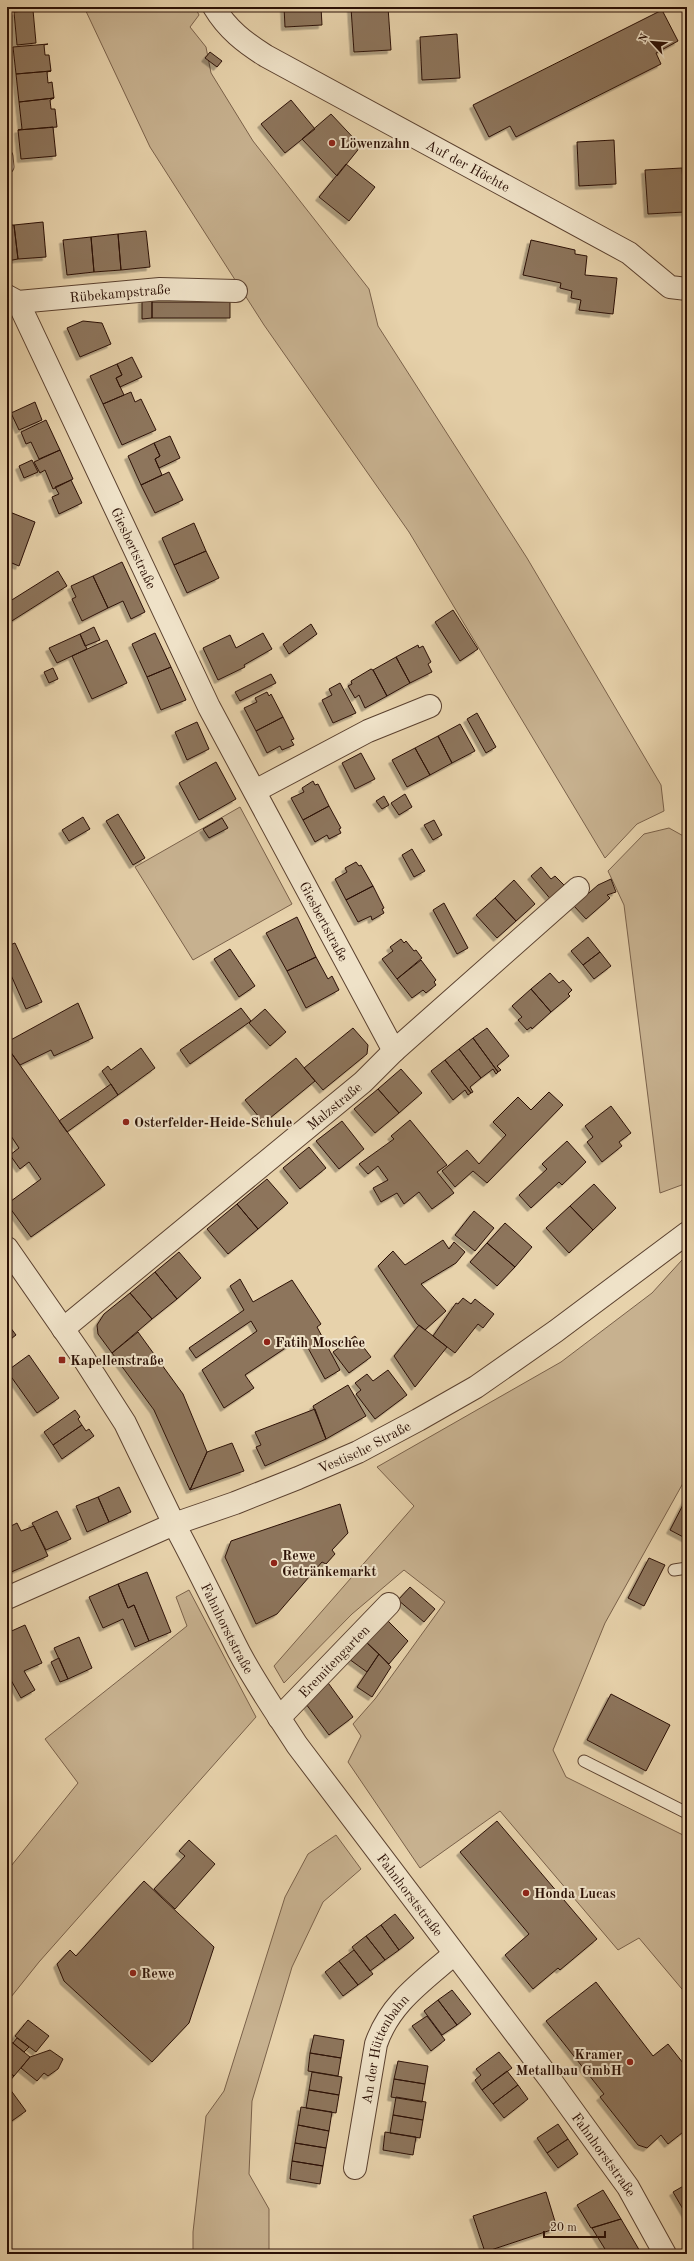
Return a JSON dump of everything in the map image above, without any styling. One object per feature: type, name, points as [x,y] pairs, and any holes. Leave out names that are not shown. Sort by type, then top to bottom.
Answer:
[{"type":"street","name":"Auf der Höchte","points":[[214,7],[223,22],[233,32],[266,56],[629,253],[670,287],[687,289]]},
{"type":"street","name":"Rübekampstraße","points":[[12,299],[160,289],[236,291]]},
{"type":"street","name":"Giesbertstraße","points":[[12,299],[209,707],[394,1051]]},
{"type":"street","points":[[255,791],[368,731],[430,706]]},
{"type":"street","name":"Malzstraße","points":[[63,1329],[363,1082],[394,1051],[578,888]]},
{"type":"street","name":"Vestische Straße","points":[[7,1598],[174,1524],[298,1478],[358,1452],[418,1420],[487,1379],[556,1331],[687,1233]]},
{"type":"street","points":[[7,1248],[63,1329],[129,1430],[174,1524]]},
{"type":"street","name":"Fahnhorststraße","points":[[174,1524],[197,1565],[239,1652],[260,1690],[279,1718],[454,1954],[552,2082],[628,2187],[665,2254]]},
{"type":"street","name":"Eremitengarten","points":[[279,1718],[389,1604]]},
{"type":"street","name":"An der Hüttenbahn","points":[[355,2168],[376,2044],[380,2030],[395,2007],[454,1954]]},
{"type":"lane","points":[[674,1570],[687,1568]]},
{"type":"lane","points":[[584,1761],[687,1812]]},
{"type":"shaded area","points":[[84,7],[195,7],[199,15],[190,27],[206,47],[211,73],[253,141],[369,289],[378,326],[527,558],[661,785],[664,811],[637,824],[605,858],[409,532],[264,325],[150,147]]},
{"type":"shaded area","points":[[240,807],[292,904],[193,960],[135,867]]},
{"type":"shaded area","points":[[669,828],[687,838],[687,1183],[660,1193],[624,905],[608,871],[644,834]]},
{"type":"shaded area","points":[[687,1259],[687,1476],[605,1623],[553,1750],[566,1777],[687,1837],[687,1995],[639,1938],[618,1950],[500,1811],[420,1868],[348,1762],[361,1736],[353,1724],[375,1699],[445,1602],[404,1570],[352,1614],[284,1683],[274,1666],[414,1506],[377,1467],[561,1362],[652,1293],[682,1260]]},
{"type":"shaded area","points":[[189,1590],[256,1717],[39,1962],[7,2002],[7,1871],[78,1783],[45,1739],[187,1626],[176,1597]]},
{"type":"shaded area","points":[[336,1835],[361,1869],[323,1902],[292,1967],[252,2101],[249,2174],[269,2209],[269,2254],[193,2254],[193,2232],[206,2116],[224,2091],[285,1897],[308,1854]]},
{"type":"building","points":[[284,7],[321,7],[322,25],[285,27]]},
{"type":"building","points":[[388,7],[391,50],[354,52],[351,8]]},
{"type":"building","points":[[33,10],[36,43],[17,45],[14,12]]},
{"type":"building","points":[[662,10],[678,41],[656,53],[661,64],[516,137],[510,126],[489,137],[473,105]]},
{"type":"building","points":[[457,34],[460,78],[422,80],[420,37]]},
{"type":"building","points":[[48,44],[44,45],[45,55],[49,55],[51,71],[16,74],[13,47]]},
{"type":"building","points":[[210,52],[222,61],[217,67],[205,58]]},
{"type":"building","points":[[51,71],[47,72],[48,83],[52,82],[54,98],[19,102],[16,74]]},
{"type":"building","points":[[54,98],[50,100],[51,109],[55,109],[57,127],[18,130],[22,129],[19,102]]},
{"type":"building","points":[[291,100],[315,129],[285,153],[261,124]]},
{"type":"building","name":"Löwenzahn","points":[[331,114],[361,146],[337,176],[302,139]]},
{"type":"building","points":[[53,127],[56,156],[21,159],[18,130]]},
{"type":"building","points":[[614,140],[616,184],[579,186],[577,142]]},
{"type":"building","points":[[346,164],[375,187],[349,221],[319,197]]},
{"type":"building","points":[[682,168],[685,212],[648,214],[645,170]]},
{"type":"building","points":[[43,222],[46,257],[18,259],[14,225]]},
{"type":"building","points":[[7,225],[14,225],[18,259],[7,261]]},
{"type":"building","points":[[146,231],[150,267],[121,270],[118,234]]},
{"type":"building","points":[[118,234],[121,270],[94,272],[91,237]]},
{"type":"building","points":[[91,237],[94,272],[67,275],[63,240]]},
{"type":"building","points":[[531,240],[575,250],[575,254],[587,256],[585,275],[617,278],[613,314],[579,310],[581,300],[571,298],[572,291],[560,288],[561,283],[523,275]]},
{"type":"building","points":[[142,300],[152,300],[152,318],[142,319]]},
{"type":"building","points":[[152,302],[230,302],[230,318],[152,318]]},
{"type":"building","points":[[83,321],[102,323],[111,344],[80,357],[67,328]]},
{"type":"building","points":[[132,357],[142,377],[120,387],[116,378],[122,375],[117,364]]},
{"type":"building","points":[[117,364],[122,375],[116,378],[124,395],[103,404],[90,376]]},
{"type":"building","points":[[131,392],[135,402],[141,399],[156,430],[122,445],[103,404]]},
{"type":"building","points":[[35,402],[42,420],[19,430],[11,413]]},
{"type":"building","points":[[46,420],[60,450],[39,459],[31,442],[26,444],[21,432]]},
{"type":"building","points":[[170,436],[180,458],[159,468],[155,459],[160,456],[154,443]]},
{"type":"building","points":[[154,443],[160,456],[155,459],[162,475],[141,485],[128,456]]},
{"type":"building","points":[[60,450],[73,479],[53,489],[45,470],[40,473],[34,462]]},
{"type":"building","points":[[32,460],[38,472],[24,478],[19,466]]},
{"type":"building","points":[[169,472],[183,500],[155,513],[141,485]]},
{"type":"building","points":[[71,480],[82,503],[59,514],[52,497],[59,494],[55,487]]},
{"type":"building","points":[[7,511],[35,522],[19,566],[7,561]]},
{"type":"building","points":[[194,523],[206,551],[174,565],[162,538]]},
{"type":"building","points":[[206,551],[219,578],[187,593],[174,565]]},
{"type":"building","points":[[122,562],[145,612],[131,619],[123,601],[108,608],[93,576]]},
{"type":"building","points":[[58,571],[67,586],[7,624],[7,603]]},
{"type":"building","points":[[93,576],[108,608],[82,621],[72,599],[76,597],[71,586]]},
{"type":"building","points":[[453,610],[478,649],[460,661],[435,622]]},
{"type":"building","points":[[311,624],[317,634],[289,654],[283,644]]},
{"type":"building","points":[[94,627],[100,640],[85,646],[80,634]]},
{"type":"building","points":[[155,633],[171,667],[147,677],[132,644]]},
{"type":"building","points":[[263,633],[272,649],[244,665],[245,667],[218,680],[203,648],[230,635],[236,648]]},
{"type":"building","points":[[80,634],[87,649],[57,663],[49,648]]},
{"type":"building","points":[[107,640],[127,683],[92,699],[72,656]]},
{"type":"building","points":[[418,645],[419,648],[423,646],[431,662],[428,664],[432,672],[410,683],[396,657]]},
{"type":"building","points":[[396,657],[410,683],[387,696],[373,670]]},
{"type":"building","points":[[171,667],[186,700],[161,710],[147,677]]},
{"type":"building","points":[[53,668],[58,679],[49,683],[44,672]]},
{"type":"building","points":[[371,669],[373,670],[387,696],[365,708],[359,695],[355,698],[348,686],[352,684],[351,681]]},
{"type":"building","points":[[271,674],[276,683],[240,701],[235,692]]},
{"type":"building","points":[[340,683],[356,713],[333,723],[322,700],[332,695],[329,689]]},
{"type":"building","points":[[267,692],[269,696],[271,694],[283,717],[256,731],[244,708],[257,702],[255,698]]},
{"type":"building","points":[[477,713],[496,747],[486,753],[467,719]]},
{"type":"building","points":[[283,717],[294,739],[291,740],[294,745],[282,750],[280,746],[267,753],[256,731]]},
{"type":"building","points":[[197,722],[209,749],[187,760],[175,732]]},
{"type":"building","points":[[460,724],[475,751],[452,763],[438,736]]},
{"type":"building","points":[[438,736],[452,763],[430,775],[415,748]]},
{"type":"building","points":[[415,748],[430,775],[407,787],[392,760]]},
{"type":"building","points":[[361,753],[375,779],[355,789],[342,763]]},
{"type":"building","points":[[216,762],[236,799],[199,820],[179,783]]},
{"type":"building","points":[[313,781],[315,785],[318,784],[329,806],[303,820],[291,798],[304,792],[302,788]]},
{"type":"building","points":[[405,794],[412,807],[399,815],[391,803]]},
{"type":"building","points":[[384,796],[389,805],[382,809],[376,801]]},
{"type":"building","points":[[329,806],[341,828],[339,829],[341,833],[329,839],[327,835],[315,842],[303,820]]},
{"type":"building","points":[[118,814],[145,858],[133,865],[106,821]]},
{"type":"building","points":[[83,817],[90,829],[69,841],[62,830]]},
{"type":"building","points":[[222,818],[228,828],[209,838],[203,829]]},
{"type":"building","points":[[434,820],[442,835],[433,840],[424,825]]},
{"type":"building","points":[[412,849],[425,871],[414,877],[402,855]]},
{"type":"building","points":[[356,862],[359,866],[361,865],[373,886],[346,900],[335,879],[347,872],[345,868]]},
{"type":"building","points":[[541,867],[551,879],[555,876],[568,889],[553,902],[531,876]]},
{"type":"building","points":[[611,879],[616,892],[607,895],[610,898],[586,919],[574,906],[598,885]]},
{"type":"building","points":[[514,880],[535,904],[516,921],[495,898]]},
{"type":"building","points":[[373,886],[384,908],[382,909],[384,913],[372,920],[371,916],[358,922],[346,900]]},
{"type":"building","points":[[495,898],[516,921],[497,938],[476,915]]},
{"type":"building","points":[[444,903],[468,948],[457,954],[433,910]]},
{"type":"building","points":[[297,917],[316,957],[287,971],[266,933]]},
{"type":"building","points":[[588,937],[600,952],[583,965],[571,951]]},
{"type":"building","points":[[401,939],[404,943],[406,941],[414,951],[416,950],[422,958],[397,979],[382,959],[393,951],[390,947]]},
{"type":"building","points":[[15,943],[42,1002],[26,1009],[7,966],[7,946]]},
{"type":"building","points":[[230,949],[255,986],[239,997],[214,959]]},
{"type":"building","points":[[600,952],[611,966],[594,979],[583,965]]},
{"type":"building","points":[[316,957],[328,979],[332,976],[339,990],[306,1008],[287,971]]},
{"type":"building","points":[[421,960],[436,980],[434,982],[436,985],[426,993],[423,990],[412,998],[397,979]]},
{"type":"building","points":[[550,973],[559,983],[563,980],[572,990],[568,994],[570,996],[551,1012],[531,989]]},
{"type":"building","points":[[531,989],[551,1012],[532,1029],[531,1027],[527,1030],[518,1020],[522,1017],[512,1006]]},
{"type":"building","points":[[78,1003],[93,1038],[54,1056],[51,1050],[20,1065],[7,1047],[7,1042]]},
{"type":"building","points":[[241,1008],[251,1021],[190,1064],[180,1050]]},
{"type":"building","points":[[265,1009],[286,1032],[270,1046],[249,1023]]},
{"type":"building","points":[[353,1028],[368,1045],[367,1054],[323,1090],[304,1068]]},
{"type":"building","points":[[487,1028],[509,1056],[497,1066],[501,1070],[498,1072],[473,1038]]},
{"type":"building","points":[[473,1038],[498,1072],[496,1074],[493,1069],[481,1078],[459,1049]]},
{"type":"building","points":[[7,1047],[105,1185],[31,1237],[7,1204],[41,1179],[29,1162],[20,1169],[10,1155],[19,1148],[7,1130]]},
{"type":"building","points":[[141,1048],[155,1068],[118,1095],[102,1071],[108,1066],[111,1070]]},
{"type":"building","points":[[459,1049],[481,1078],[470,1087],[473,1092],[471,1093],[445,1060]]},
{"type":"building","points":[[296,1058],[315,1081],[264,1123],[245,1100]]},
{"type":"building","points":[[445,1060],[471,1093],[468,1095],[465,1090],[453,1100],[431,1071]]},
{"type":"building","points":[[401,1069],[422,1093],[399,1113],[378,1089]]},
{"type":"building","points":[[111,1084],[118,1095],[67,1132],[59,1121]]},
{"type":"building","points":[[378,1089],[399,1113],[375,1133],[354,1109]]},
{"type":"building","points":[[549,1092],[563,1105],[487,1183],[473,1171],[455,1187],[442,1171],[467,1150],[479,1164],[506,1135],[493,1122],[518,1097],[531,1110]]},
{"type":"building","points":[[611,1106],[631,1133],[619,1142],[622,1146],[602,1162],[587,1142],[593,1137],[585,1126]]},
{"type":"building","points":[[410,1120],[447,1165],[437,1172],[454,1193],[432,1209],[419,1192],[404,1204],[397,1193],[381,1202],[373,1188],[388,1180],[378,1166],[368,1174],[359,1164],[394,1139],[391,1136]]},
{"type":"building","points":[[342,1121],[364,1149],[339,1169],[316,1141]]},
{"type":"building","points":[[567,1141],[586,1162],[562,1185],[559,1182],[531,1208],[519,1195],[547,1169],[542,1164]]},
{"type":"building","points":[[309,1147],[326,1168],[300,1189],[283,1168]]},
{"type":"building","points":[[267,1179],[288,1203],[258,1229],[237,1204]]},
{"type":"building","points":[[594,1184],[616,1208],[593,1230],[570,1206]]},
{"type":"building","points":[[237,1204],[258,1229],[228,1254],[207,1229]]},
{"type":"building","points":[[570,1206],[593,1230],[569,1253],[546,1228]]},
{"type":"building","points":[[474,1211],[494,1228],[475,1251],[455,1235]]},
{"type":"building","points":[[505,1223],[532,1247],[515,1267],[487,1243]]},
{"type":"building","points":[[443,1240],[449,1249],[454,1242],[465,1252],[456,1263],[421,1284],[446,1311],[425,1330],[417,1324],[378,1266],[393,1251],[405,1265]]},
{"type":"building","points":[[487,1243],[515,1267],[497,1286],[470,1262]]},
{"type":"building","points":[[179,1252],[201,1278],[177,1299],[155,1272]]},
{"type":"building","points":[[155,1272],[177,1299],[152,1319],[130,1293]]},
{"type":"building","name":"Fatih Moschee","points":[[240,1279],[253,1302],[292,1280],[321,1324],[317,1327],[340,1370],[325,1379],[302,1337],[245,1375],[254,1388],[224,1408],[202,1370],[257,1331],[251,1321],[196,1358],[189,1348],[244,1310],[230,1286]]},
{"type":"building","points":[[130,1293],[152,1319],[112,1353],[98,1334],[97,1325],[104,1314]]},
{"type":"building","points":[[463,1298],[471,1304],[475,1299],[494,1314],[483,1328],[478,1324],[455,1353],[433,1336],[456,1303],[458,1304]]},
{"type":"building","points":[[7,1323],[16,1335],[7,1342]]},
{"type":"building","points":[[419,1325],[447,1347],[415,1387],[394,1356]]},
{"type":"building","points":[[138,1332],[183,1394],[207,1452],[190,1490],[154,1410],[112,1353]]},
{"type":"building","points":[[355,1336],[371,1357],[349,1373],[333,1352]]},
{"type":"building","points":[[29,1355],[59,1398],[37,1413],[7,1371]]},
{"type":"building","points":[[388,1370],[407,1395],[375,1419],[356,1394],[361,1390],[355,1383],[367,1374],[373,1381]]},
{"type":"building","points":[[348,1385],[366,1416],[326,1439],[313,1406]]},
{"type":"building","points":[[315,1409],[326,1439],[265,1466],[256,1447],[261,1445],[255,1432]]},
{"type":"building","points":[[75,1410],[80,1417],[78,1419],[82,1425],[53,1445],[44,1432]]},
{"type":"building","points":[[82,1425],[86,1431],[89,1429],[94,1436],[62,1459],[53,1445]]},
{"type":"building","points":[[232,1443],[244,1471],[190,1490],[207,1452]]},
{"type":"building","points":[[119,1487],[131,1512],[109,1522],[98,1497]]},
{"type":"building","points":[[98,1497],[109,1522],[87,1532],[76,1506]]},
{"type":"building","points":[[687,1497],[687,1539],[670,1530]]},
{"type":"building","name":"Rewe Getränkemarkt","points":[[340,1504],[348,1533],[332,1550],[335,1554],[326,1564],[322,1562],[277,1614],[256,1624],[225,1557],[231,1541]]},
{"type":"building","points":[[57,1511],[71,1539],[46,1550],[32,1523]]},
{"type":"building","points":[[17,1523],[21,1531],[34,1526],[48,1556],[9,1573],[7,1569],[7,1528]]},
{"type":"building","points":[[649,1558],[665,1565],[644,1606],[628,1598]]},
{"type":"building","points":[[147,1572],[171,1632],[149,1641],[134,1605],[128,1608],[118,1584]]},
{"type":"building","points":[[118,1584],[128,1608],[134,1605],[149,1641],[135,1647],[123,1619],[103,1628],[89,1597]]},
{"type":"building","points":[[410,1587],[435,1609],[424,1622],[398,1600]]},
{"type":"building","points":[[386,1619],[408,1641],[389,1664],[365,1641]]},
{"type":"building","points":[[25,1625],[42,1663],[24,1671],[35,1690],[21,1698],[7,1673],[7,1633]]},
{"type":"building","points":[[79,1637],[92,1668],[68,1679],[54,1648]]},
{"type":"building","points":[[365,1641],[379,1654],[367,1672],[349,1659]]},
{"type":"building","points":[[379,1654],[391,1667],[372,1697],[357,1687]]},
{"type":"building","points":[[59,1658],[68,1679],[60,1682],[51,1662]]},
{"type":"building","points":[[326,1680],[353,1717],[329,1735],[306,1704]]},
{"type":"building","points":[[611,1694],[670,1725],[646,1771],[587,1740]]},
{"type":"building","name":"Honda Lucas","points":[[497,1821],[597,1939],[560,1970],[558,1968],[533,1989],[505,1955],[529,1934],[460,1852]]},
{"type":"building","points":[[189,1840],[215,1864],[175,1909],[154,1889],[185,1856],[179,1851]]},
{"type":"building","name":"Rewe","points":[[144,1881],[214,1947],[189,2023],[152,2062],[64,1981],[57,1964],[70,1950],[76,1956]]},
{"type":"building","points":[[395,1914],[414,1938],[399,1950],[381,1925]]},
{"type":"building","points":[[381,1925],[399,1950],[385,1960],[366,1936]]},
{"type":"building","points":[[366,1936],[385,1960],[370,1971],[352,1947]]},
{"type":"building","points":[[354,1950],[373,1974],[358,1985],[339,1961]]},
{"type":"building","points":[[339,1961],[358,1985],[343,1996],[325,1972]]},
{"type":"building","name":"Kramer Metallbau GmbH","points":[[596,1982],[653,2056],[668,2044],[687,2068],[687,2129],[668,2144],[661,2135],[647,2148],[638,2145],[600,2097],[604,2094],[546,2021]]},
{"type":"building","points":[[452,1990],[471,2014],[457,2025],[438,2000]]},
{"type":"building","points":[[438,2000],[457,2025],[442,2035],[424,2011]]},
{"type":"building","points":[[427,2016],[445,2040],[431,2051],[412,2026]]},
{"type":"building","points":[[28,2020],[49,2036],[36,2052],[15,2036]]},
{"type":"building","points":[[314,2035],[344,2040],[341,2058],[310,2053]]},
{"type":"building","points":[[17,2038],[29,2047],[24,2052],[13,2043]]},
{"type":"building","points":[[9,2040],[30,2057],[14,2076],[7,2071],[7,2042]]},
{"type":"building","points":[[50,2050],[63,2059],[58,2069],[48,2076],[44,2073],[37,2081],[21,2068],[30,2057]]},
{"type":"building","points":[[499,2052],[512,2068],[482,2090],[475,2080],[481,2075],[476,2069]]},
{"type":"building","points":[[310,2053],[341,2058],[338,2076],[308,2071]]},
{"type":"building","points":[[398,2061],[428,2066],[425,2084],[394,2079]]},
{"type":"building","points":[[7,2071],[14,2076],[7,2084]]},
{"type":"building","points":[[507,2071],[518,2085],[493,2104],[482,2090]]},
{"type":"building","points":[[312,2072],[342,2077],[339,2095],[309,2090]]},
{"type":"building","points":[[394,2079],[425,2084],[422,2102],[391,2097]]},
{"type":"building","points":[[7,2085],[26,2111],[9,2123],[7,2121]]},
{"type":"building","points":[[518,2085],[528,2099],[504,2118],[493,2104]]},
{"type":"building","points":[[309,2090],[339,2095],[336,2113],[306,2108]]},
{"type":"building","points":[[396,2097],[426,2102],[423,2120],[393,2115]]},
{"type":"building","points":[[301,2107],[332,2112],[329,2131],[298,2125]]},
{"type":"building","points":[[393,2115],[423,2120],[420,2138],[390,2133]]},
{"type":"building","points":[[558,2124],[568,2139],[547,2153],[537,2138]]},
{"type":"building","points":[[298,2125],[329,2131],[326,2148],[295,2143]]},
{"type":"building","points":[[385,2132],[416,2137],[413,2155],[383,2150]]},
{"type":"building","points":[[568,2139],[578,2154],[558,2168],[547,2153]]},
{"type":"building","points":[[295,2143],[326,2148],[323,2166],[292,2161]]},
{"type":"building","points":[[292,2161],[323,2166],[320,2184],[290,2179]]},
{"type":"building","points":[[687,2184],[687,2216],[673,2192]]},
{"type":"building","points":[[603,2190],[621,2219],[591,2228],[577,2205]]},
{"type":"building","points":[[546,2192],[557,2228],[485,2252],[473,2216]]},
{"type":"building","points":[[621,2219],[641,2253],[640,2254],[608,2254],[592,2228]]},
{"type":"place","name":"Löwenzahn","points":[[332,143]]},
{"type":"place","name":"Osterfelder-Heide-Schule","points":[[126,1122]]},
{"type":"place","name":"Fatih Moschee","points":[[267,1342]]},
{"type":"place","name":"Kapellenstraße","points":[[62,1360]]},
{"type":"place","name":"Rewe Getränkemarkt","points":[[274,1563]]},
{"type":"place","name":"Honda Lucas","points":[[526,1893]]},
{"type":"place","name":"Rewe","points":[[133,1973]]},
{"type":"place","name":"Kramer Metallbau GmbH","points":[[630,2062]]}]
